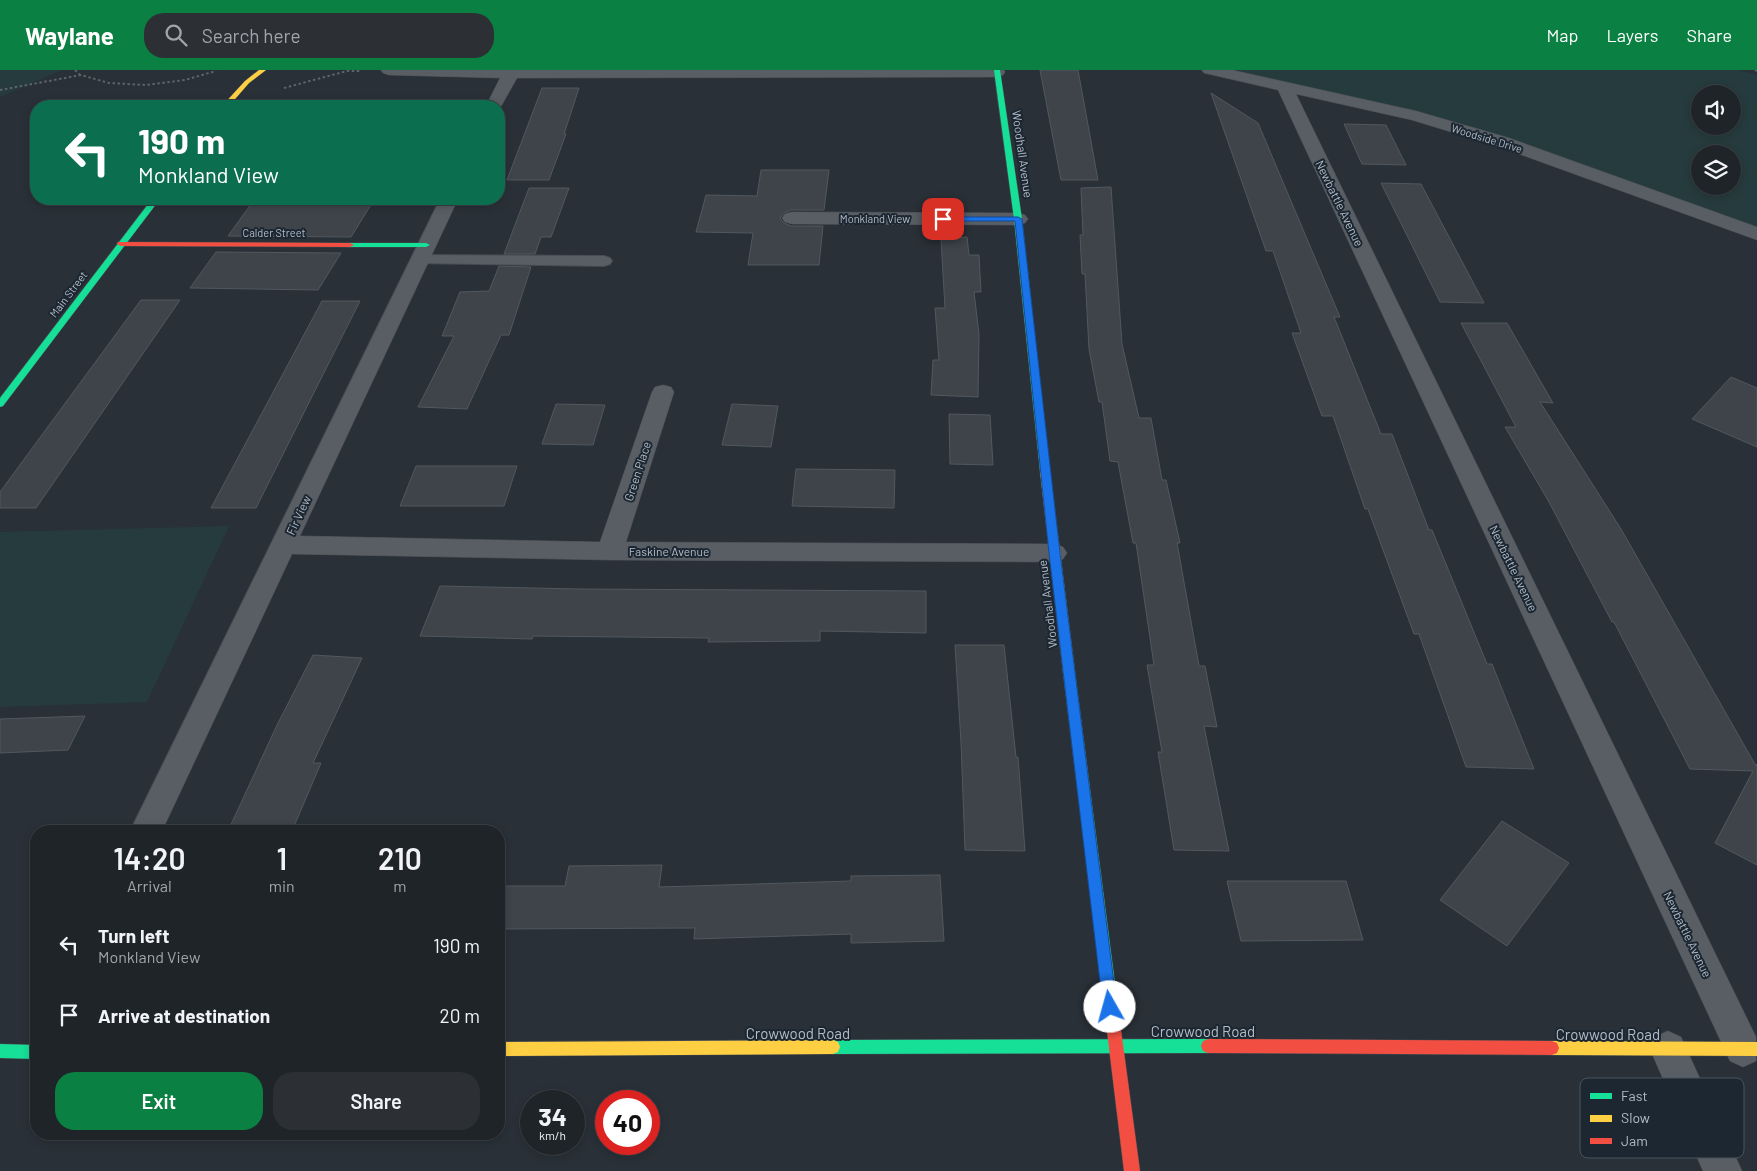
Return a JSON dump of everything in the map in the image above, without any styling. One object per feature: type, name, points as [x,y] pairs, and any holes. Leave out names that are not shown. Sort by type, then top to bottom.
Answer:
[{"type":"street","points":[[231,100],[247,82],[263,70]]},
{"type":"street","points":[[389,70],[511,73],[997,71]]},
{"type":"street","name":"Woodside Drive","points":[[1210,70],[1416,116],[1503,142],[1757,234]]},
{"type":"street","name":"Woodhall Avenue","points":[[997,71],[1018,219],[1054,553],[1132,1171]]},
{"type":"street","points":[[497,100],[511,73]]},
{"type":"street","name":"Newbattle Avenue","points":[[1285,88],[1750,1049]]},
{"type":"street","name":"Main Street","points":[[0,404],[151,205]]},
{"type":"street","name":"Fir View","points":[[149,825],[445,205]]},
{"type":"street","name":"Monkland View","points":[[792,218],[1018,219]]},
{"type":"street","name":"Calder Street","points":[[121,244],[422,252]]},
{"type":"street","name":"Green Place","points":[[610,550],[663,392]]},
{"type":"street","name":"Faskine Avenue","points":[[283,545],[610,550],[1054,553]]},
{"type":"street","name":"Crowwood Road","points":[[505,1049],[1115,1046],[1750,1049]]},
{"type":"street","points":[[1668,1049],[1681,1078]]},
{"type":"street","points":[[0,1051],[30,1052]]},
{"type":"street","points":[[1717,1158],[1723,1171]]},
{"type":"lane","points":[[422,252],[604,261]]},
{"type":"path","points":[[75,70],[81,75],[109,83],[146,84],[185,80],[222,70]]},
{"type":"path","points":[[244,100],[347,72],[363,71]]},
{"type":"path","points":[[0,90],[81,75]]},
{"type":"green space","points":[[0,70],[62,70],[0,97]]},
{"type":"green space","points":[[1230,70],[1738,70],[1757,75],[1757,229],[1505,138]]},
{"type":"green space","points":[[229,526],[147,702],[0,707],[0,532]]},
{"type":"building","points":[[1040,70],[1078,70],[1098,180],[1061,180]]},
{"type":"building","points":[[542,88],[579,88],[564,134],[566,134],[549,180],[507,180]]},
{"type":"building","points":[[1211,93],[1258,123],[1340,317],[1334,317],[1381,434],[1392,434],[1429,530],[1432,530],[1487,664],[1492,664],[1534,769],[1466,767],[1419,634],[1414,634],[1368,509],[1365,509],[1333,416],[1322,416],[1292,333],[1301,333],[1273,251],[1266,251]]},
{"type":"building","points":[[1344,124],[1386,125],[1406,165],[1362,164]]},
{"type":"building","points":[[761,170],[829,170],[824,210],[791,210],[784,213],[780,218],[784,223],[791,226],[823,226],[819,265],[748,265],[753,233],[696,232],[706,195],[757,196]]},
{"type":"building","points":[[1381,183],[1421,184],[1484,303],[1440,302]]},
{"type":"building","points":[[1111,187],[1122,344],[1139,418],[1151,418],[1162,480],[1166,480],[1180,543],[1177,543],[1199,666],[1205,666],[1217,727],[1204,726],[1229,851],[1174,850],[1158,752],[1162,752],[1147,665],[1154,665],[1136,543],[1133,543],[1118,462],[1110,461],[1102,402],[1099,402],[1089,349],[1085,274],[1082,274],[1080,235],[1083,235],[1081,188]]},
{"type":"building","points":[[529,188],[569,188],[551,237],[541,237],[535,254],[504,254]]},
{"type":"building","points":[[250,205],[371,205],[351,237],[228,236]]},
{"type":"building","points":[[967,237],[969,255],[979,255],[981,292],[974,292],[979,334],[978,397],[931,395],[933,360],[939,360],[935,308],[945,308],[941,239]]},
{"type":"building","points":[[216,252],[341,253],[318,290],[190,288]]},
{"type":"building","points":[[499,266],[531,267],[509,335],[501,335],[467,409],[418,407],[454,336],[442,336],[460,292],[489,291]]},
{"type":"building","points":[[141,300],[180,300],[36,508],[0,508],[0,492]]},
{"type":"building","points":[[322,301],[360,301],[256,508],[211,508]]},
{"type":"building","points":[[1461,323],[1507,323],[1553,403],[1540,402],[1621,529],[1756,766],[1757,764],[1757,865],[1715,843],[1753,771],[1690,769],[1614,622],[1612,622],[1549,502],[1505,427],[1516,427]]},
{"type":"building","points":[[1731,377],[1757,388],[1757,447],[1692,419]]},
{"type":"building","points":[[556,404],[605,405],[593,445],[542,444]]},
{"type":"building","points":[[732,404],[778,406],[771,447],[722,445]]},
{"type":"building","points":[[949,414],[990,415],[993,465],[950,464]]},
{"type":"building","points":[[416,466],[517,466],[504,506],[400,506]]},
{"type":"building","points":[[796,469],[895,470],[894,508],[792,506]]},
{"type":"building","points":[[440,586],[579,589],[926,591],[926,633],[820,631],[820,641],[708,642],[709,638],[533,636],[532,639],[420,636]]},
{"type":"building","points":[[955,645],[1004,645],[1016,757],[1018,757],[1025,851],[965,850]]},
{"type":"building","points":[[313,655],[362,658],[313,763],[321,763],[295,825],[231,825],[277,725]]},
{"type":"building","points":[[85,716],[68,750],[0,753],[0,719]]},
{"type":"building","points":[[1502,821],[1569,863],[1507,946],[1440,900]]},
{"type":"building","points":[[662,865],[659,887],[851,881],[851,876],[940,875],[944,941],[851,943],[851,934],[694,939],[695,928],[505,929],[505,886],[565,886],[569,866]]},
{"type":"building","points":[[1227,881],[1346,881],[1363,940],[1241,941]]},
{"type":"traffic: fast","points":[[997,70],[1018,219],[1045,471]]},
{"type":"traffic: fast","points":[[0,404],[151,205]]},
{"type":"traffic: fast","points":[[350,245],[426,245]]},
{"type":"traffic: fast","points":[[1069,672],[1112,1015]]},
{"type":"traffic: fast","points":[[833,1047],[1208,1046]]},
{"type":"traffic: fast","points":[[0,1051],[30,1052]]},
{"type":"traffic: slow","points":[[230,100],[247,82],[263,70]]},
{"type":"traffic: slow","points":[[1045,471],[1069,672]]},
{"type":"traffic: slow","points":[[505,1049],[833,1047]]},
{"type":"traffic: slow","points":[[1552,1048],[1757,1049]]},
{"type":"traffic: jam","points":[[121,244],[350,245]]},
{"type":"traffic: jam","points":[[1112,1015],[1132,1171]]},
{"type":"traffic: jam","points":[[1208,1046],[1552,1048]]},
{"type":"route","points":[[943,219],[1018,219],[1054,553],[1110,1007]]}]
